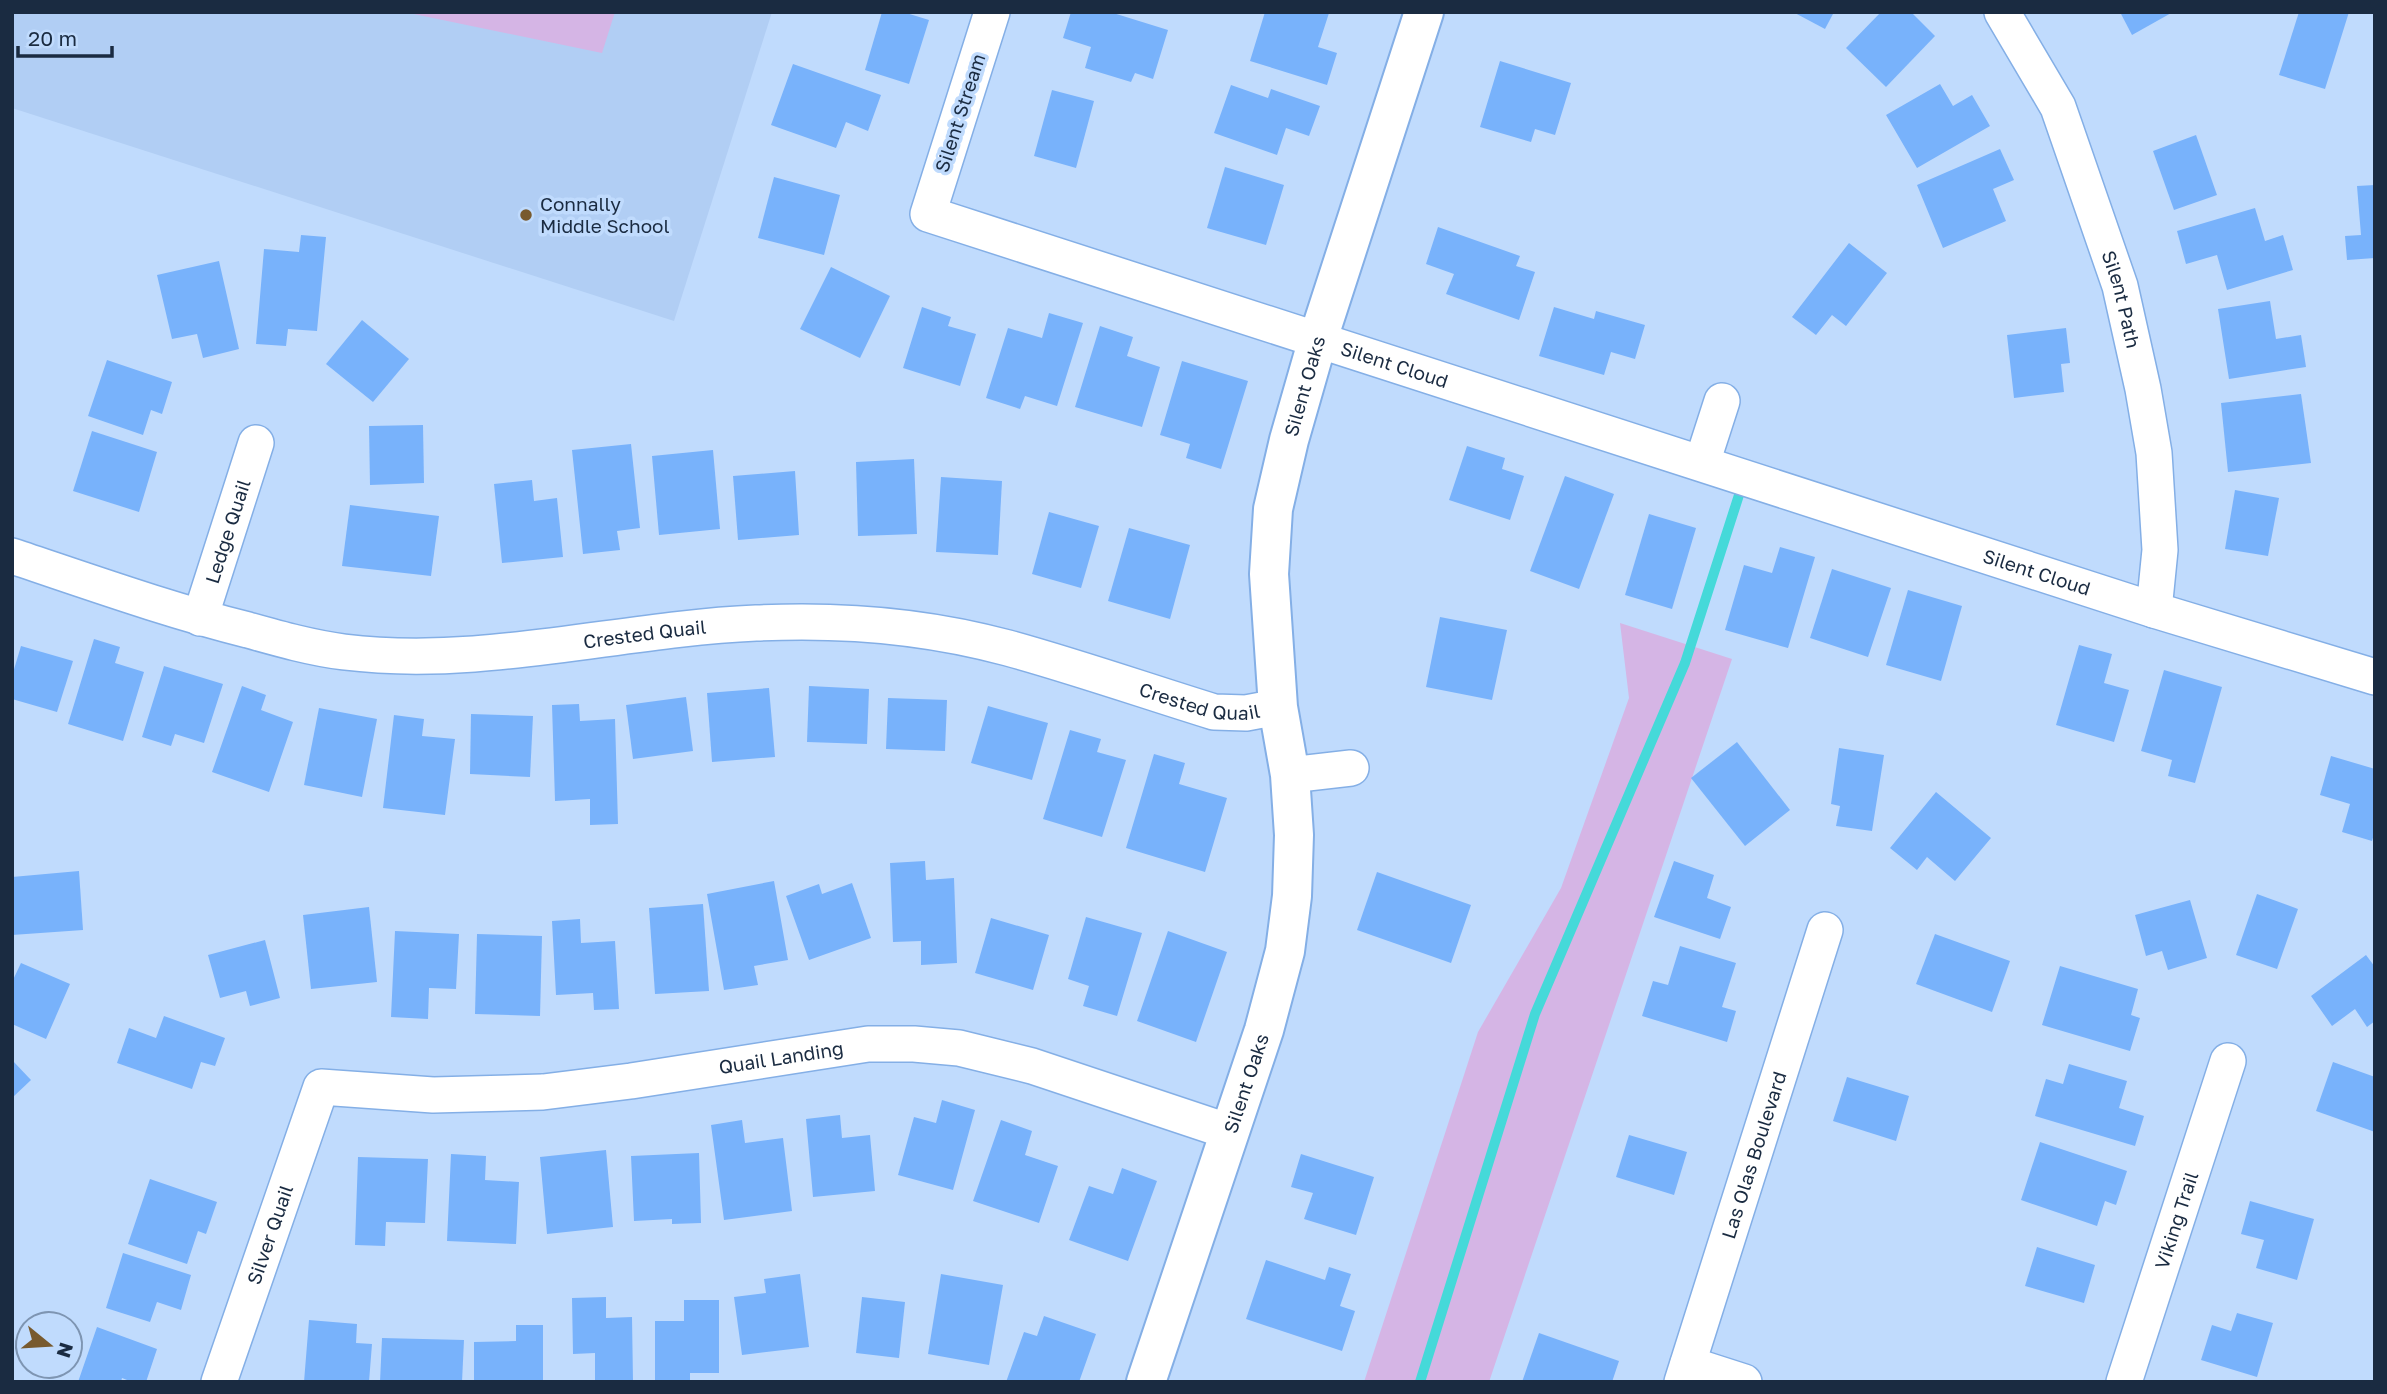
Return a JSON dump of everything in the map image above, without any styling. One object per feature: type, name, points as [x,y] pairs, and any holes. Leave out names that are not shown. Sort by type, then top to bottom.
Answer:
[{"type":"street","name":"Silent Stream","points":[[928,214],[992,12]]},
{"type":"street","name":"Silent Oaks","points":[[1146,1382],[1264,1030],[1285,951],[1292,896],[1294,835],[1290,775],[1278,707],[1269,574],[1273,509],[1289,440],[1318,339],[1424,12]]},
{"type":"street","name":"Silent Path","points":[[2002,12],[2058,107],[2120,286],[2154,453],[2160,550],[2154,610]]},
{"type":"street","name":"Silent Cloud","points":[[928,214],[2154,610],[2375,677]]},
{"type":"street","points":[[1702,463],[1722,401]]},
{"type":"street","name":"Ledge Quail","points":[[200,618],[256,443]]},
{"type":"street","name":"Crested Quail","points":[[12,556],[200,618],[300,644],[344,652],[401,657],[491,654],[663,630],[755,622],[824,621],[915,629],[1006,647],[1214,712],[1246,713],[1278,707]]},
{"type":"street","points":[[1290,775],[1351,768]]},
{"type":"street","name":"Las Olas Boulevard","points":[[1685,1373],[1825,930]]},
{"type":"street","name":"Quail Landing","points":[[321,1087],[433,1095],[543,1092],[631,1082],[868,1044],[914,1044],[959,1048],[1032,1066],[1230,1132]]},
{"type":"street","name":"Viking Trail","points":[[2124,1382],[2228,1061]]},
{"type":"street","name":"Silver Quail","points":[[219,1382],[321,1087]]},
{"type":"street","points":[[1685,1373],[1744,1382]]},
{"type":"shaded area","name":"Connally Middle School","points":[[12,12],[772,12],[674,321],[12,108]]},
{"type":"shaded area","points":[[404,12],[615,12],[602,53]]},
{"type":"shaded area","points":[[1620,623],[1732,659],[1489,1382],[1364,1382],[1478,1032],[1561,888],[1629,698]]},
{"type":"building","points":[[882,12],[903,12],[929,20],[909,84],[865,70]]},
{"type":"building","points":[[1071,12],[1110,12],[1168,30],[1153,79],[1135,73],[1131,82],[1085,68],[1091,47],[1063,38]]},
{"type":"building","points":[[1265,12],[1329,13],[1318,47],[1337,53],[1327,85],[1250,61]]},
{"type":"building","points":[[1793,12],[1834,12],[1825,29]]},
{"type":"building","points":[[1881,12],[1911,12],[1935,36],[1886,87],[1846,48]]},
{"type":"building","points":[[2120,12],[2173,12],[2132,35]]},
{"type":"building","points":[[2299,12],[2349,12],[2325,89],[2279,75]]},
{"type":"building","points":[[1500,61],[1571,83],[1555,135],[1535,129],[1531,142],[1480,127]]},
{"type":"building","points":[[793,64],[881,95],[868,131],[846,122],[836,148],[771,125]]},
{"type":"building","points":[[1940,84],[1953,106],[1972,95],[1990,126],[1917,168],[1886,115]]},
{"type":"building","points":[[1231,85],[1268,98],[1271,89],[1320,106],[1309,136],[1286,128],[1277,155],[1214,133]]},
{"type":"building","points":[[1052,90],[1094,101],[1076,168],[1034,156]]},
{"type":"building","points":[[2196,135],[2217,195],[2174,210],[2153,151]]},
{"type":"building","points":[[2000,149],[2014,180],[1993,189],[2006,221],[1943,248],[1917,185]]},
{"type":"building","points":[[1225,167],[1284,185],[1266,245],[1207,228]]},
{"type":"building","points":[[774,177],[840,195],[824,255],[758,238]]},
{"type":"building","points":[[2375,185],[2375,258],[2347,260],[2345,236],[2361,235],[2357,186]]},
{"type":"building","points":[[2255,208],[2265,241],[2283,235],[2293,270],[2227,290],[2217,255],[2186,264],[2177,231]]},
{"type":"building","points":[[1438,227],[1520,256],[1516,266],[1535,272],[1519,320],[1446,294],[1454,274],[1426,264]]},
{"type":"building","points":[[301,235],[326,237],[317,331],[288,329],[286,346],[256,344],[264,249],[299,252]]},
{"type":"building","points":[[1849,243],[1887,273],[1846,326],[1832,315],[1816,335],[1792,317]]},
{"type":"building","points":[[219,261],[239,349],[203,358],[197,334],[172,339],[157,275]]},
{"type":"building","points":[[831,267],[890,296],[860,358],[800,329]]},
{"type":"building","points":[[2270,301],[2276,339],[2301,335],[2306,367],[2229,379],[2218,309]]},
{"type":"building","points":[[922,307],[951,317],[948,326],[976,334],[960,386],[903,368]]},
{"type":"building","points":[[1554,307],[1594,319],[1596,311],[1645,325],[1635,359],[1611,352],[1604,375],[1539,356]]},
{"type":"building","points":[[1049,313],[1083,323],[1057,406],[1025,396],[1020,409],[986,398],[1008,328],[1042,338]]},
{"type":"building","points":[[362,320],[409,359],[373,402],[326,364]]},
{"type":"building","points":[[1100,326],[1133,337],[1127,356],[1160,367],[1142,427],[1075,407]]},
{"type":"building","points":[[2066,328],[2070,363],[2061,364],[2064,392],[2014,398],[2007,335]]},
{"type":"building","points":[[107,360],[172,382],[162,414],[151,410],[143,435],[88,416]]},
{"type":"building","points":[[1182,361],[1248,381],[1221,469],[1186,458],[1190,444],[1160,435]]},
{"type":"building","points":[[2301,394],[2311,463],[2228,472],[2221,403]]},
{"type":"building","points":[[423,425],[424,483],[370,485],[369,426]]},
{"type":"building","points":[[92,431],[157,452],[139,512],[73,491]]},
{"type":"building","points":[[631,444],[640,528],[617,531],[620,550],[583,554],[572,450]]},
{"type":"building","points":[[1467,446],[1505,458],[1502,469],[1524,476],[1510,520],[1449,500]]},
{"type":"building","points":[[713,450],[720,529],[659,535],[652,456]]},
{"type":"building","points":[[914,459],[917,534],[858,536],[856,462]]},
{"type":"building","points":[[795,471],[799,535],[738,540],[733,476]]},
{"type":"building","points":[[1565,476],[1614,494],[1579,589],[1530,571]]},
{"type":"building","points":[[941,477],[1002,481],[998,555],[936,552]]},
{"type":"building","points":[[532,480],[534,501],[557,498],[563,557],[502,563],[494,484]]},
{"type":"building","points":[[2235,490],[2279,498],[2268,556],[2225,549]]},
{"type":"building","points":[[350,505],[439,516],[431,576],[342,566]]},
{"type":"building","points":[[1049,512],[1099,526],[1081,588],[1032,574]]},
{"type":"building","points":[[1649,514],[1696,528],[1672,609],[1625,595]]},
{"type":"building","points":[[1129,528],[1190,545],[1170,619],[1108,601]]},
{"type":"building","points":[[1780,547],[1815,557],[1788,648],[1725,630],[1744,565],[1772,573]]},
{"type":"building","points":[[1832,569],[1891,588],[1868,657],[1810,638]]},
{"type":"building","points":[[1908,590],[1962,606],[1941,681],[1886,665]]},
{"type":"building","points":[[1440,617],[1507,630],[1492,700],[1426,687]]},
{"type":"building","points":[[94,639],[120,647],[115,663],[144,672],[123,741],[68,724]]},
{"type":"building","points":[[2079,645],[2112,654],[2104,683],[2129,690],[2114,742],[2056,725]]},
{"type":"building","points":[[21,646],[73,661],[57,712],[12,699],[12,676]]},
{"type":"building","points":[[164,666],[223,684],[204,743],[175,734],[171,746],[142,737]]},
{"type":"building","points":[[2164,670],[2222,687],[2195,783],[2168,776],[2172,760],[2141,751]]},
{"type":"building","points":[[242,686],[266,695],[261,710],[293,722],[269,792],[212,772]]},
{"type":"building","points":[[809,686],[869,689],[867,744],[807,742]]},
{"type":"building","points":[[769,688],[775,757],[712,762],[707,693]]},
{"type":"building","points":[[686,697],[693,751],[633,759],[626,705]]},
{"type":"building","points":[[888,698],[947,700],[945,751],[886,749]]},
{"type":"building","points":[[579,704],[580,721],[615,719],[618,824],[590,825],[590,799],[555,801],[552,705]]},
{"type":"building","points":[[988,706],[1048,723],[1032,780],[971,763]]},
{"type":"building","points":[[319,708],[377,719],[362,797],[304,785]]},
{"type":"building","points":[[471,714],[533,716],[530,777],[470,774]]},
{"type":"building","points":[[394,715],[424,719],[422,736],[455,739],[445,815],[383,808]]},
{"type":"building","points":[[1070,730],[1101,739],[1097,752],[1126,760],[1102,837],[1043,819]]},
{"type":"building","points":[[1737,742],[1790,810],[1745,846],[1691,778]]},
{"type":"building","points":[[1839,748],[1884,755],[1872,831],[1836,826],[1840,806],[1831,804]]},
{"type":"building","points":[[1154,754],[1185,763],[1179,784],[1227,798],[1205,872],[1126,848]]},
{"type":"building","points":[[2331,756],[2375,769],[2375,831],[2372,841],[2342,832],[2350,804],[2320,795]]},
{"type":"building","points":[[1936,792],[1991,838],[1955,881],[1927,857],[1917,870],[1890,848]]},
{"type":"building","points":[[925,861],[926,880],[954,878],[957,963],[921,965],[921,941],[893,942],[890,863]]},
{"type":"building","points":[[1674,861],[1714,875],[1707,898],[1731,907],[1720,939],[1654,917]]},
{"type":"building","points":[[79,871],[83,930],[12,935],[12,877]]},
{"type":"building","points":[[1377,872],[1471,905],[1451,963],[1357,930]]},
{"type":"building","points":[[774,881],[788,960],[754,966],[758,985],[724,990],[707,894]]},
{"type":"building","points":[[852,883],[871,938],[809,960],[786,896],[819,884],[822,894]]},
{"type":"building","points":[[2257,894],[2298,909],[2277,969],[2236,955]]},
{"type":"building","points":[[2190,900],[2207,958],[2168,970],[2162,951],[2146,956],[2135,915]]},
{"type":"building","points":[[703,904],[709,991],[655,994],[649,908]]},
{"type":"building","points":[[369,907],[377,982],[311,989],[303,915]]},
{"type":"building","points":[[1086,917],[1142,933],[1117,1016],[1083,1006],[1089,986],[1068,979]]},
{"type":"building","points":[[991,918],[1049,935],[1033,990],[975,973]]},
{"type":"building","points":[[580,919],[581,943],[615,941],[619,1009],[594,1010],[593,993],[556,995],[552,921]]},
{"type":"building","points":[[395,931],[459,934],[456,989],[429,988],[428,1019],[391,1017]]},
{"type":"building","points":[[1168,931],[1227,952],[1196,1042],[1137,1021]]},
{"type":"building","points":[[477,934],[542,936],[540,1016],[475,1014]]},
{"type":"building","points":[[1935,934],[2010,961],[1992,1012],[1916,984]]},
{"type":"building","points":[[265,940],[280,998],[250,1006],[246,991],[220,998],[208,955]]},
{"type":"building","points":[[1680,946],[1736,963],[1722,1007],[1736,1011],[1727,1042],[1642,1016],[1653,981],[1668,985]]},
{"type":"building","points":[[2366,955],[2375,967],[2375,1021],[2367,1027],[2355,1009],[2332,1026],[2311,996]]},
{"type":"building","points":[[21,963],[70,984],[46,1039],[12,1024],[12,982]]},
{"type":"building","points":[[2060,966],[2138,989],[2131,1015],[2140,1018],[2130,1051],[2042,1025]]},
{"type":"building","points":[[164,1016],[225,1038],[215,1066],[201,1062],[192,1089],[117,1063],[129,1028],[156,1038]]},
{"type":"building","points":[[12,1060],[31,1080],[12,1098]]},
{"type":"building","points":[[2333,1062],[2375,1077],[2375,1132],[2316,1111]]},
{"type":"building","points":[[2069,1064],[2127,1081],[2119,1108],[2144,1116],[2135,1146],[2035,1116],[2046,1079],[2063,1084]]},
{"type":"building","points":[[1847,1077],[1909,1096],[1896,1141],[1833,1121]]},
{"type":"building","points":[[942,1100],[975,1110],[953,1190],[898,1175],[914,1117],[936,1123]]},
{"type":"building","points":[[840,1115],[842,1138],[870,1135],[875,1191],[813,1197],[806,1119]]},
{"type":"building","points":[[742,1120],[745,1143],[783,1138],[792,1211],[724,1220],[711,1125]]},
{"type":"building","points":[[1001,1120],[1032,1131],[1025,1155],[1058,1166],[1039,1223],[973,1201]]},
{"type":"building","points":[[1629,1135],[1687,1152],[1674,1195],[1616,1177]]},
{"type":"building","points":[[2040,1142],[2127,1171],[2116,1205],[2105,1201],[2097,1226],[2021,1200]]},
{"type":"building","points":[[606,1150],[613,1227],[547,1234],[540,1157]]},
{"type":"building","points":[[699,1153],[701,1223],[672,1224],[672,1219],[634,1221],[631,1156]]},
{"type":"building","points":[[451,1154],[486,1156],[485,1180],[519,1182],[516,1244],[447,1241]]},
{"type":"building","points":[[1301,1154],[1374,1177],[1356,1235],[1304,1219],[1313,1193],[1291,1187]]},
{"type":"building","points":[[358,1157],[428,1159],[425,1223],[386,1222],[385,1246],[355,1245]]},
{"type":"building","points":[[1122,1168],[1157,1181],[1128,1261],[1069,1240],[1089,1186],[1113,1194]]},
{"type":"building","points":[[150,1179],[217,1202],[206,1234],[198,1231],[187,1264],[128,1244]]},
{"type":"building","points":[[2250,1201],[2314,1219],[2297,1280],[2256,1268],[2264,1240],[2241,1234]]},
{"type":"building","points":[[2037,1247],[2095,1265],[2084,1303],[2025,1286]]},
{"type":"building","points":[[123,1253],[191,1275],[181,1310],[157,1302],[150,1322],[106,1308]]},
{"type":"building","points":[[1266,1260],[1325,1280],[1329,1267],[1351,1274],[1340,1306],[1355,1311],[1342,1351],[1246,1319]]},
{"type":"building","points":[[800,1274],[809,1347],[742,1355],[734,1297],[766,1293],[764,1279]]},
{"type":"building","points":[[941,1274],[1003,1285],[989,1365],[928,1354]]},
{"type":"building","points":[[606,1297],[606,1318],[632,1317],[633,1382],[595,1382],[595,1353],[573,1354],[572,1298]]},
{"type":"building","points":[[862,1297],[905,1302],[899,1358],[856,1353]]},
{"type":"building","points":[[684,1300],[719,1300],[719,1373],[690,1373],[690,1382],[655,1382],[655,1321],[684,1321]]},
{"type":"building","points":[[2237,1313],[2273,1323],[2257,1377],[2201,1360],[2212,1325],[2231,1331]]},
{"type":"building","points":[[1044,1316],[1096,1334],[1079,1382],[1006,1382],[1024,1332],[1037,1336]]},
{"type":"building","points":[[309,1320],[357,1324],[356,1343],[372,1344],[369,1382],[304,1382]]},
{"type":"building","points":[[516,1325],[543,1325],[543,1382],[474,1382],[474,1342],[516,1341]]},
{"type":"building","points":[[97,1327],[157,1349],[146,1382],[132,1382],[122,1378],[121,1382],[78,1382],[84,1380],[84,1365]]},
{"type":"building","points":[[1539,1333],[1619,1361],[1612,1382],[1522,1382]]},
{"type":"building","points":[[382,1338],[464,1340],[462,1382],[380,1382]]},
{"type":"waterway","points":[[1420,1382],[1535,1014],[1685,663],[1739,495]]},
{"type":"place","name":"Connally Middle School","points":[[526,215]]}]
